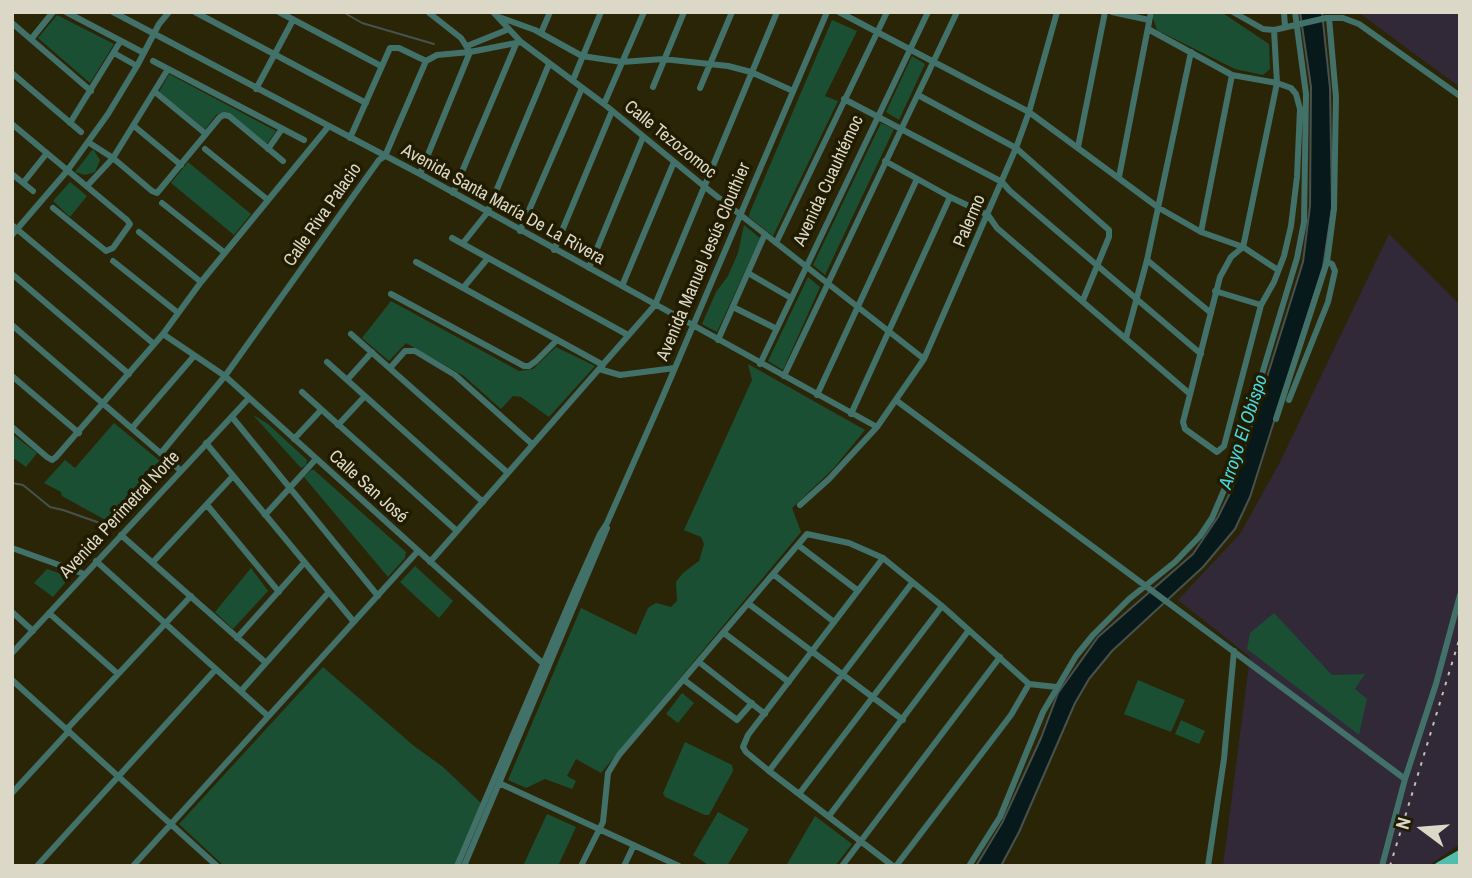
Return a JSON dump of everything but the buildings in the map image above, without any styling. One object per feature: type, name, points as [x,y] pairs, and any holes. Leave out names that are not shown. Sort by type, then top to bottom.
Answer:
[{"type":"main road","points":[[1439,866],[1460,854]]},
{"type":"main road","points":[[1450,866],[1460,861]]},
{"type":"street","points":[[32,38],[53,12]]},
{"type":"street","points":[[66,12],[144,53]]},
{"type":"street","name":"Avenida Santa María De La Rivera","points":[[113,12],[420,174],[877,427]]},
{"type":"street","points":[[155,344],[14,230],[89,142],[169,12]]},
{"type":"street","points":[[195,12],[366,103]]},
{"type":"street","points":[[279,12],[381,66]]},
{"type":"street","points":[[428,12],[469,49]]},
{"type":"street","points":[[541,33],[550,12]]},
{"type":"street","points":[[573,80],[601,12]]},
{"type":"street","points":[[604,104],[644,12]]},
{"type":"street","points":[[653,88],[684,12]]},
{"type":"street","points":[[700,88],[732,12]]},
{"type":"street","points":[[430,562],[655,304],[777,12]]},
{"type":"street","name":"Avenida Manuel Jesús Clouthier","points":[[464,866],[546,666],[606,532],[607,523],[827,12]]},
{"type":"street","points":[[839,12],[1029,112],[1159,208],[1201,232],[1243,247],[1279,270]]},
{"type":"street","points":[[857,21],[861,12]]},
{"type":"street","points":[[776,243],[887,12]]},
{"type":"street","name":"Avenida Cuauhtémoc","points":[[760,364],[928,12]]},
{"type":"street","points":[[784,376],[957,12]]},
{"type":"street","points":[[1078,147],[1105,12]]},
{"type":"street","points":[[1112,12],[1150,16],[1119,177]]},
{"type":"street","points":[[1284,12],[1285,27]]},
{"type":"street","points":[[969,866],[1000,817],[1056,687],[1076,656],[1093,635],[1175,562],[1200,536],[1222,498],[1234,467],[1297,258],[1306,202],[1306,83],[1294,12]]},
{"type":"street","name":"Palermo","points":[[800,505],[829,479],[877,427],[924,359],[1016,148],[1029,112],[1056,13]]},
{"type":"street","points":[[1236,13],[1263,29],[1274,30],[1327,18],[1343,18],[1359,23],[1460,96]]},
{"type":"street","points":[[497,14],[541,33],[582,56],[622,62],[663,59],[710,64],[751,72],[793,91]]},
{"type":"street","name":"Calle Tezozomoc","points":[[497,14],[518,43],[604,104],[924,359]]},
{"type":"street","points":[[1276,419],[1327,262],[1334,209],[1336,122],[1327,18]]},
{"type":"street","points":[[256,89],[293,20]]},
{"type":"street","points":[[12,23],[92,91]]},
{"type":"street","points":[[420,174],[469,49],[509,29]]},
{"type":"street","points":[[1148,29],[1232,75],[1277,83],[1293,90],[1300,109],[1299,153],[1291,226],[1279,270],[1261,305],[1224,446],[1219,452],[1214,452],[1185,429],[1184,419],[1215,291],[1224,266],[1243,247],[1277,83],[1274,30]]},
{"type":"street","points":[[70,122],[92,91],[120,42]]},
{"type":"street","points":[[350,138],[381,66],[393,47],[426,61],[437,55],[518,43]]},
{"type":"street","points":[[453,193],[518,43]]},
{"type":"street","points":[[1126,338],[1159,208],[1191,52]]},
{"type":"street","points":[[114,53],[137,66]]},
{"type":"street","points":[[153,61],[304,140]]},
{"type":"street","name":"Calle Riva Palacio","points":[[161,453],[225,376],[379,160],[385,156],[426,61]]},
{"type":"street","points":[[463,243],[487,213],[549,64]]},
{"type":"street","points":[[87,186],[113,158],[167,69]]},
{"type":"street","points":[[12,73],[81,132]]},
{"type":"street","points":[[1201,232],[1232,75]]},
{"type":"street","points":[[520,231],[582,88]]},
{"type":"street","points":[[155,92],[206,134]]},
{"type":"street","points":[[918,95],[1016,148],[1110,231],[1083,300]]},
{"type":"street","points":[[844,99],[1002,181],[1010,191],[1201,354]]},
{"type":"street","points":[[554,250],[612,111]]},
{"type":"street","points":[[89,142],[157,193],[224,115],[229,116],[283,161]]},
{"type":"street","points":[[12,124],[130,224],[108,251],[53,208]]},
{"type":"street","points":[[134,126],[181,165]]},
{"type":"street","points":[[12,427],[51,460],[79,433],[155,344],[177,312],[328,127]]},
{"type":"street","points":[[268,149],[282,129]]},
{"type":"street","points":[[589,268],[643,137]]},
{"type":"street","points":[[205,149],[268,200]]},
{"type":"street","points":[[23,183],[47,153]]},
{"type":"street","points":[[622,286],[674,162]]},
{"type":"street","points":[[885,162],[988,215],[997,228],[1190,394]]},
{"type":"street","points":[[12,174],[33,191]]},
{"type":"street","points":[[817,395],[917,179]]},
{"type":"street","points":[[851,414],[950,197]]},
{"type":"street","points":[[162,203],[225,253]]},
{"type":"street","points":[[139,232],[201,282]]},
{"type":"street","points":[[718,340],[765,234]]},
{"type":"street","points":[[452,237],[628,335]]},
{"type":"street","points":[[463,288],[488,258]]},
{"type":"street","points":[[1147,260],[1211,313]]},
{"type":"street","points":[[113,261],[177,312]]},
{"type":"street","points":[[416,262],[601,367],[620,375],[675,368]]},
{"type":"street","points":[[1289,400],[1328,302],[1335,271],[1332,264],[1327,262]]},
{"type":"street","points":[[748,273],[791,298]]},
{"type":"street","points":[[12,274],[128,374]]},
{"type":"street","points":[[1215,291],[1261,305]]},
{"type":"street","points":[[391,294],[524,366],[536,361],[557,340]]},
{"type":"street","points":[[733,307],[777,329]]},
{"type":"street","points":[[12,325],[180,470]]},
{"type":"street","name":"Calle San José","points":[[163,334],[225,376],[546,666]]},
{"type":"street","points":[[351,334],[508,473]]},
{"type":"street","points":[[390,368],[407,349],[415,351],[455,375],[532,444]]},
{"type":"street","points":[[347,380],[372,352]]},
{"type":"street","points":[[132,428],[194,356]]},
{"type":"street","points":[[327,362],[482,502]]},
{"type":"street","points":[[12,376],[79,433]]},
{"type":"street","points":[[302,392],[457,531]]},
{"type":"street","points":[[338,425],[365,396]]},
{"type":"street","name":"Avenida Perimetral Norte","points":[[12,653],[250,398]]},
{"type":"street","points":[[897,401],[1405,779]]},
{"type":"street","points":[[294,439],[321,410]]},
{"type":"street","points":[[232,417],[378,596]]},
{"type":"street","points":[[206,443],[354,622]]},
{"type":"street","points":[[265,515],[316,459]]},
{"type":"street","points":[[153,562],[233,476]]},
{"type":"street","points":[[207,505],[279,592]]},
{"type":"street","points":[[581,866],[604,814],[606,782],[613,764],[807,534],[849,543],[883,558],[1030,684],[1056,687]]},
{"type":"street","points":[[121,535],[265,662]]},
{"type":"street","points":[[798,545],[858,590]]},
{"type":"street","points":[[12,548],[84,574]]},
{"type":"street","points":[[132,866],[418,551]]},
{"type":"street","points":[[883,558],[747,735],[743,747],[746,752],[894,866],[1020,703],[1030,684]]},
{"type":"street","points":[[96,561],[268,716]]},
{"type":"street","points":[[237,638],[304,563]]},
{"type":"street","points":[[773,574],[834,622]]},
{"type":"street","points":[[769,771],[912,583]]},
{"type":"street","points":[[240,691],[329,592]]},
{"type":"street","points":[[1382,866],[1460,595]]},
{"type":"street","points":[[12,793],[191,596]]},
{"type":"street","points":[[749,604],[903,720]]},
{"type":"street","points":[[799,794],[942,606]]},
{"type":"street","points":[[12,612],[33,631]]},
{"type":"street","points":[[49,613],[118,674]]},
{"type":"street","points":[[829,816],[969,630]]},
{"type":"street","points":[[724,633],[789,682]]},
{"type":"street","points":[[1209,866],[1224,759],[1234,651]]},
{"type":"street","points":[[842,866],[1000,657]]},
{"type":"street","points":[[699,662],[765,713]]},
{"type":"street","points":[[37,866],[216,669]]},
{"type":"street","points":[[12,680],[217,866]]},
{"type":"street","points":[[684,680],[737,720],[752,702]]},
{"type":"street","points":[[497,782],[667,863],[679,866]]},
{"type":"street","name":"Avenida Manuel Jesús Clouthier","points":[[457,866],[497,782]]},
{"type":"street","points":[[624,866],[634,845]]},
{"type":"shaded area","points":[[1300,12],[1322,12],[1330,88],[1332,208],[1323,267],[1250,497],[1235,529],[1203,567],[1112,651],[1089,679],[1075,703],[1019,832],[1002,864],[976,866],[1002,823],[1041,738],[1058,693],[1098,637],[1193,554],[1218,517],[1232,489],[1303,262],[1310,206],[1311,87]]},
{"type":"shaded area","points":[[1358,12],[1460,12],[1460,87],[1446,77]]},
{"type":"shaded area","points":[[1389,234],[1460,305],[1460,844],[1428,866],[1223,866],[1250,657],[1178,600],[1240,534],[1280,462]]},
{"type":"green space","points":[[1154,12],[1221,12],[1269,44],[1270,69],[1263,75],[1235,69],[1157,30]]},
{"type":"green space","points":[[57,15],[114,44],[90,83],[38,38]]},
{"type":"green space","points":[[832,20],[857,31],[825,96],[838,101],[773,236],[749,217],[750,212]]},
{"type":"green space","points":[[912,56],[925,64],[899,120],[886,112]]},
{"type":"green space","points":[[169,74],[276,131],[266,145],[224,113],[217,114],[205,129],[159,92]]},
{"type":"green space","points":[[881,123],[894,129],[825,275],[813,265]]},
{"type":"green space","points":[[93,149],[100,160],[95,172],[85,175],[75,172]]},
{"type":"green space","points":[[188,162],[251,214],[234,235],[171,183]]},
{"type":"green space","points":[[70,182],[87,196],[70,217],[53,201]]},
{"type":"green space","points":[[744,225],[760,238],[717,332],[702,324],[738,253]]},
{"type":"green space","points":[[808,277],[820,287],[783,370],[768,361]]},
{"type":"green space","points":[[391,301],[519,371],[533,369],[556,347],[595,366],[549,417],[521,397],[513,396],[501,409],[464,376],[406,343],[389,361],[362,338]]},
{"type":"green space","points":[[748,364],[865,430],[833,469],[792,508],[801,532],[601,773],[576,759],[567,776],[576,781],[572,789],[545,779],[526,788],[508,780],[581,608],[636,635],[648,608],[656,603],[671,607],[677,601],[676,582],[699,561],[704,544],[701,537],[684,530],[752,380]]},
{"type":"green space","points":[[253,415],[268,424],[307,460],[306,465],[301,468]]},
{"type":"green space","points":[[114,423],[172,471],[118,527],[44,483],[65,460],[75,468]]},
{"type":"green space","points":[[12,434],[37,453],[26,467],[12,457]]},
{"type":"green space","points":[[311,470],[406,552],[405,558],[388,577],[304,477]]},
{"type":"green space","points":[[415,566],[453,601],[439,618],[400,582]]},
{"type":"green space","points":[[251,568],[268,591],[233,629],[215,612]]},
{"type":"green space","points":[[47,569],[70,577],[53,597],[34,583]]},
{"type":"green space","points":[[1274,613],[1332,675],[1365,674],[1355,689],[1367,699],[1359,735],[1247,649],[1250,633]]},
{"type":"green space","points":[[323,667],[414,746],[443,767],[481,803],[454,866],[224,866],[179,824]]},
{"type":"green space","points":[[1138,680],[1185,700],[1171,732],[1124,714]]},
{"type":"green space","points":[[682,693],[694,703],[678,723],[666,714]]},
{"type":"green space","points":[[1181,720],[1205,731],[1199,744],[1175,734]]},
{"type":"green space","points":[[685,742],[732,765],[733,771],[709,815],[665,797],[663,793]]},
{"type":"green space","points":[[718,812],[749,829],[727,866],[710,866],[693,855]]},
{"type":"green space","points":[[547,814],[576,827],[558,866],[523,866]]},
{"type":"green space","points":[[815,816],[852,844],[835,866],[786,866]]},
{"type":"waterway","points":[[343,12],[362,23],[434,44]]},
{"type":"waterway","points":[[12,483],[23,485],[50,507],[114,528]]},
{"type":"railway","points":[[1390,866],[1460,637]]},
{"type":"water label","name":"Arroyo El Obispo","points":[[1244,432]]}]
